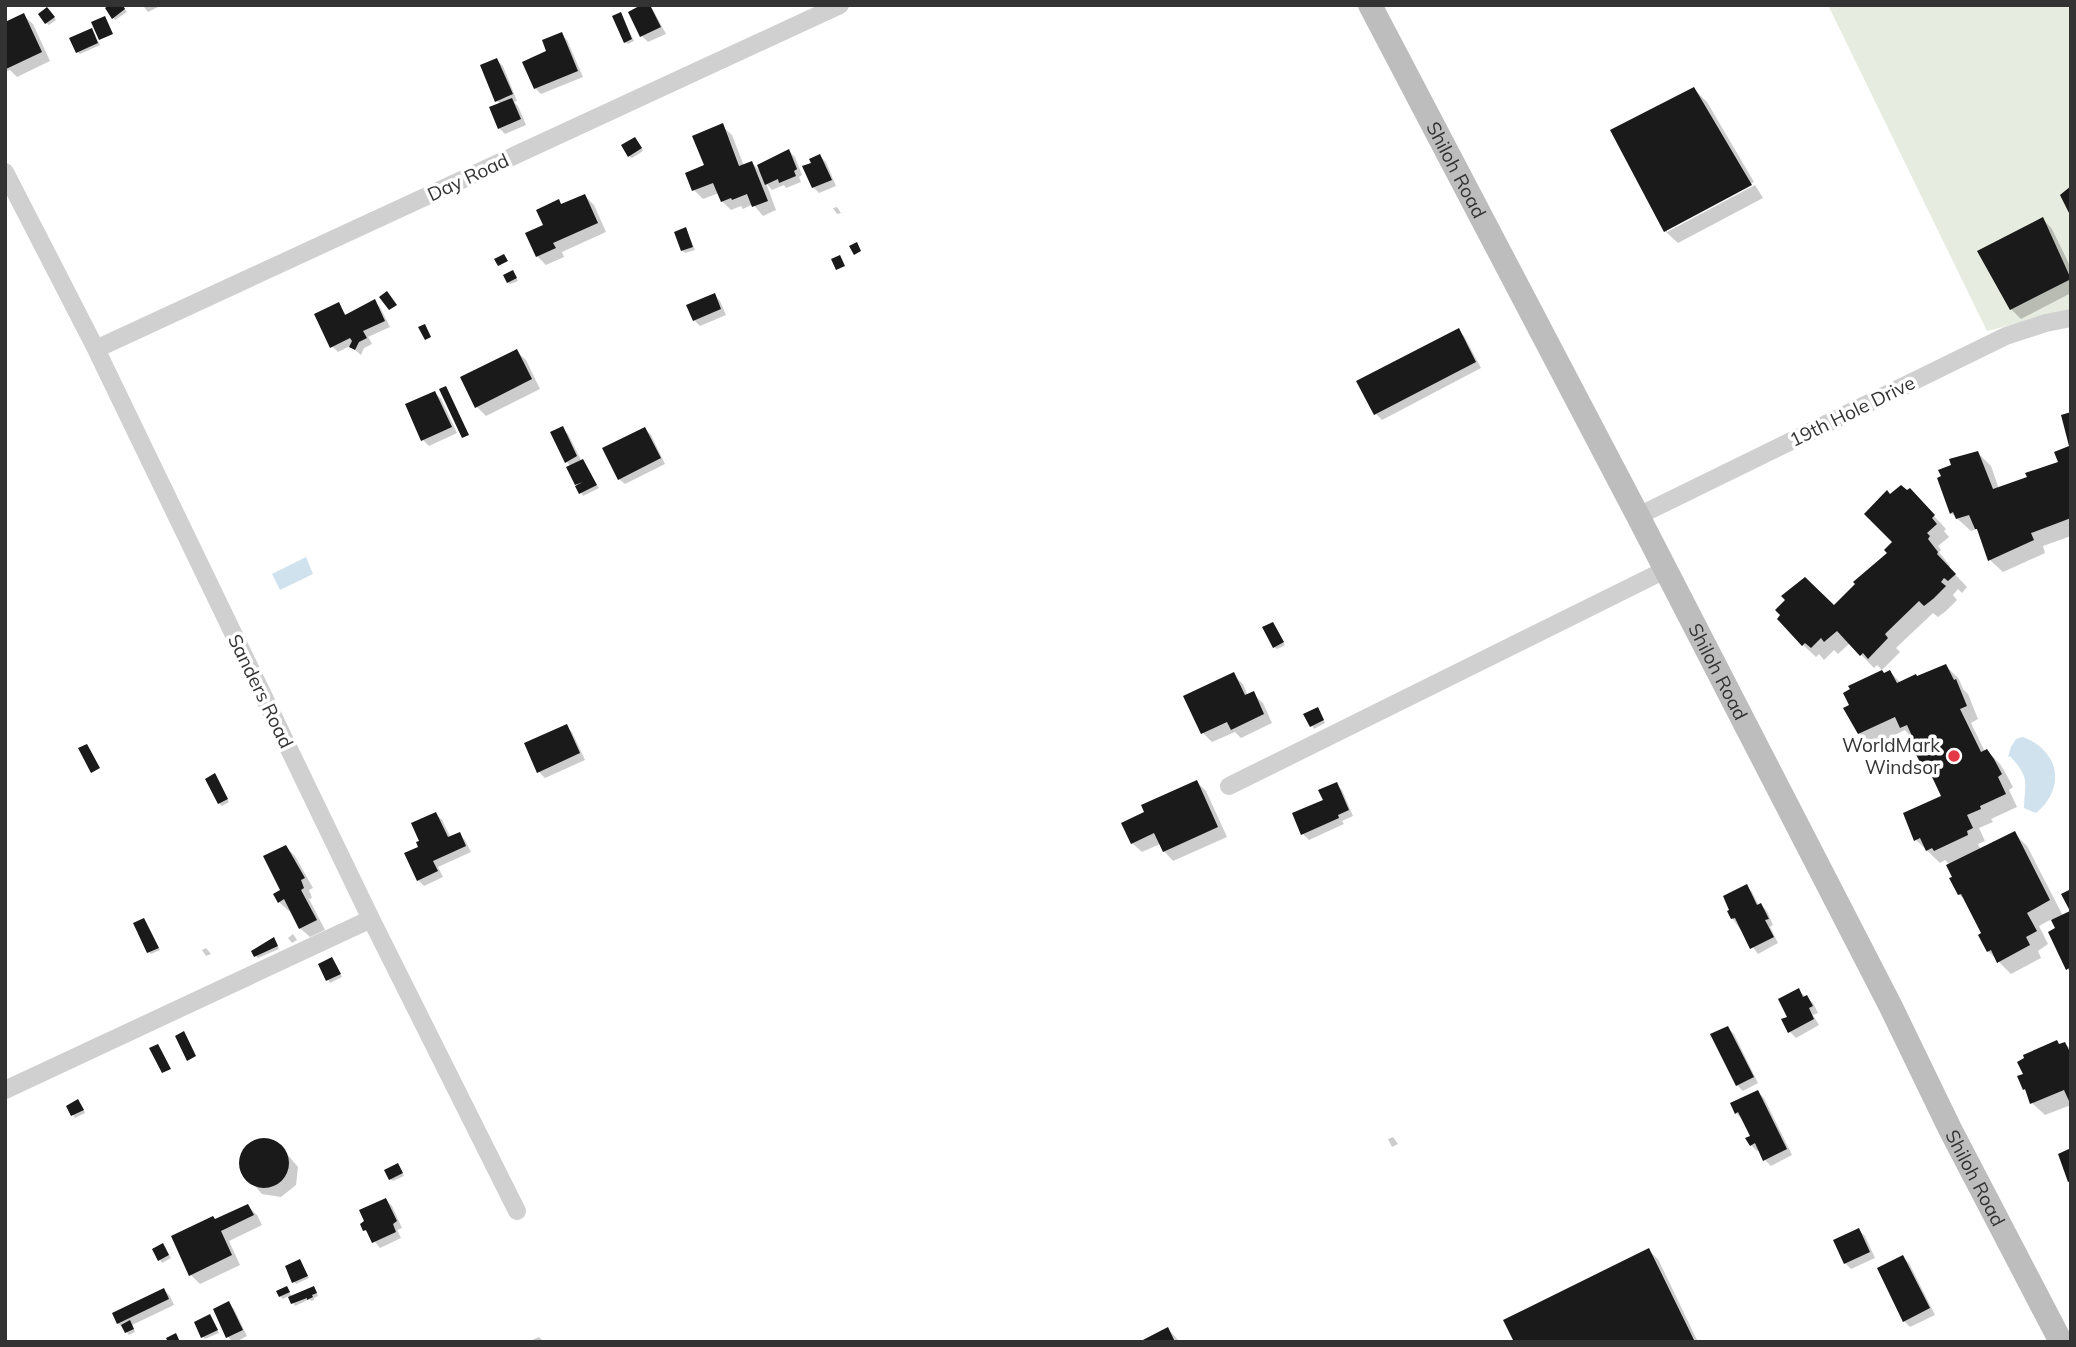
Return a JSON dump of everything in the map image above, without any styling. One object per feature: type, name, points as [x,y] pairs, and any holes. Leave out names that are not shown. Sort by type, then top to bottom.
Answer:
[{"type":"main road","name":"Shiloh Road","points":[[1370,5],[1638,516],[2061,1342]]},
{"type":"street","name":"Day Road","points":[[96,349],[840,5]]},
{"type":"street","name":"Sanders Road","points":[[5,172],[96,349],[371,919],[517,1211]]},
{"type":"street","name":"19th Hole Drive","points":[[1638,516],[2006,336],[2071,318]]},
{"type":"street","points":[[1230,786],[1665,570]]},
{"type":"street","points":[[5,1090],[371,919]]},
{"type":"shaded area","points":[[1828,5],[2071,5],[2071,310],[1987,331]]},
{"type":"water","points":[[306,557],[313,574],[280,590],[272,574]]},
{"type":"water","points":[[2023,737],[2045,751],[2055,771],[2052,793],[2036,813],[2024,808],[2023,775],[2010,756],[2008,757],[2016,739]]},
{"type":"building","points":[[109,5],[123,5],[125,9],[112,19],[105,8]]},
{"type":"building","points":[[641,5],[650,5],[661,27],[640,37],[628,12]]},
{"type":"building","points":[[47,7],[55,17],[45,24],[38,14]]},
{"type":"building","points":[[621,12],[632,39],[624,43],[612,16]]},
{"type":"building","points":[[24,13],[42,52],[6,69],[5,22]]},
{"type":"building","points":[[105,16],[113,34],[99,40],[91,22]]},
{"type":"building","points":[[92,28],[98,43],[76,53],[69,38]]},
{"type":"building","points":[[562,32],[578,71],[534,89],[522,62],[546,51],[542,40]]},
{"type":"building","points":[[497,58],[513,94],[495,102],[480,65]]},
{"type":"building","points":[[1694,87],[1752,185],[1664,232],[1610,130]]},
{"type":"building","points":[[512,98],[521,119],[498,129],[489,107]]},
{"type":"building","points":[[723,123],[739,166],[752,161],[768,201],[752,207],[747,194],[721,202],[713,183],[692,191],[685,173],[704,165],[692,136]]},
{"type":"building","points":[[635,137],[642,148],[628,157],[621,145]]},
{"type":"building","points":[[789,149],[797,169],[794,171],[796,176],[779,183],[778,179],[765,185],[757,165]]},
{"type":"building","points":[[820,154],[832,180],[812,188],[802,166],[811,163],[809,159]]},
{"type":"building","points":[[2071,186],[2071,217],[2060,195]]},
{"type":"building","points":[[585,194],[598,223],[553,243],[556,248],[536,257],[525,233],[543,225],[536,210],[559,199],[561,204]]},
{"type":"building","points":[[2043,217],[2071,279],[2010,310],[1977,251]]},
{"type":"building","points":[[686,227],[693,247],[681,251],[674,232]]},
{"type":"building","points":[[857,242],[861,251],[854,255],[849,246]]},
{"type":"building","points":[[504,254],[508,261],[498,266],[494,259]]},
{"type":"building","points":[[840,255],[845,266],[836,270],[831,259]]},
{"type":"building","points":[[513,270],[517,278],[507,283],[503,275]]},
{"type":"building","points":[[387,291],[397,305],[389,310],[379,297]]},
{"type":"building","points":[[715,293],[721,309],[693,321],[686,305]]},
{"type":"building","points":[[375,299],[385,321],[363,331],[367,338],[359,342],[355,350],[349,347],[352,341],[350,338],[330,348],[314,314],[339,302],[345,315]]},
{"type":"building","points":[[425,324],[431,337],[425,340],[418,327]]},
{"type":"building","points":[[1459,328],[1476,362],[1374,415],[1356,381]]},
{"type":"building","points":[[517,349],[532,379],[475,408],[460,377]]},
{"type":"building","points":[[446,386],[469,435],[462,438],[439,389]]},
{"type":"building","points":[[435,391],[452,427],[421,441],[405,404]]},
{"type":"building","points":[[2071,412],[2071,518],[2031,533],[2034,540],[1988,561],[1969,515],[1956,519],[1953,512],[1950,514],[1937,478],[1941,476],[1938,470],[1951,465],[1949,459],[1978,451],[1993,489],[2027,477],[2025,473],[2058,462],[2054,452],[2069,446],[2061,415]]},
{"type":"building","points":[[563,426],[577,456],[565,463],[550,432]]},
{"type":"building","points":[[645,427],[661,458],[618,480],[602,448]]},
{"type":"building","points":[[583,459],[597,485],[579,494],[575,486],[583,482],[575,485],[566,467]]},
{"type":"building","points":[[1901,485],[1907,490],[1910,488],[1935,515],[1932,518],[1937,524],[1927,533],[1930,536],[1928,539],[1937,554],[1956,574],[1948,581],[1944,578],[1941,582],[1946,586],[1924,606],[1919,601],[1885,634],[1888,638],[1868,659],[1863,653],[1860,656],[1837,631],[1824,642],[1821,638],[1811,648],[1805,643],[1802,646],[1777,619],[1780,615],[1775,610],[1785,600],[1781,596],[1805,577],[1834,605],[1855,584],[1853,582],[1887,553],[1884,550],[1892,542],[1864,514],[1887,490],[1890,494]]},
{"type":"building","points":[[1273,622],[1284,642],[1273,648],[1262,627]]},
{"type":"building","name":"WorldMark Windsor","points":[[1946,664],[1954,680],[1956,679],[1967,706],[1960,709],[1981,752],[1987,749],[1994,759],[2002,774],[1998,777],[2006,794],[1967,815],[1973,828],[1967,831],[1968,835],[1934,851],[1932,848],[1926,851],[1920,838],[1914,841],[1903,813],[1941,796],[1925,762],[1921,764],[1913,749],[1917,747],[1907,725],[1900,728],[1895,717],[1858,734],[1843,708],[1849,705],[1843,693],[1850,689],[1848,686],[1882,670],[1884,673],[1890,670],[1897,683]]},
{"type":"building","points":[[1234,672],[1245,695],[1254,691],[1264,714],[1231,730],[1227,722],[1201,734],[1183,696]]},
{"type":"building","points":[[1318,707],[1324,720],[1310,727],[1303,714]]},
{"type":"building","points":[[567,724],[580,753],[537,773],[524,743]]},
{"type":"building","points":[[87,744],[100,768],[91,773],[78,748]]},
{"type":"building","points":[[215,773],[228,799],[218,804],[205,779]]},
{"type":"building","points":[[1197,780],[1218,827],[1163,852],[1154,833],[1131,844],[1121,823],[1144,812],[1141,805]]},
{"type":"building","points":[[1337,782],[1349,810],[1338,815],[1339,818],[1301,835],[1292,813],[1323,800],[1318,790]]},
{"type":"building","points":[[436,812],[448,837],[460,832],[466,846],[433,861],[438,871],[417,881],[404,853],[418,847],[416,842],[419,841],[411,823]]},
{"type":"building","points":[[2015,831],[2050,900],[2027,913],[2037,931],[2026,937],[2030,945],[1997,963],[1991,950],[1987,952],[1978,935],[1981,933],[1961,894],[1958,895],[1949,878],[1952,877],[1946,865]]},
{"type":"building","points":[[286,845],[305,878],[301,880],[304,888],[301,890],[317,920],[299,929],[284,899],[278,903],[273,894],[280,890],[263,856]]},
{"type":"building","points":[[1747,884],[1757,905],[1761,903],[1769,919],[1765,920],[1774,937],[1750,949],[1735,918],[1731,919],[1723,896]]},
{"type":"building","points":[[2071,889],[2071,967],[2066,970],[2048,932],[2055,928],[2051,920],[2070,911],[2061,894]]},
{"type":"building","points":[[144,918],[159,948],[147,953],[133,923]]},
{"type":"building","points":[[274,937],[278,946],[254,957],[251,951]]},
{"type":"building","points":[[332,957],[341,974],[326,981],[318,964]]},
{"type":"building","points":[[1799,988],[1803,997],[1807,995],[1813,1006],[1809,1008],[1814,1019],[1788,1033],[1781,1019],[1787,1017],[1778,999]]},
{"type":"building","points":[[1728,1026],[1754,1077],[1736,1086],[1710,1034]]},
{"type":"building","points":[[184,1031],[196,1056],[187,1061],[175,1036]]},
{"type":"building","points":[[2057,1040],[2059,1044],[2065,1042],[2071,1054],[2071,1100],[2069,1101],[2064,1090],[2030,1104],[2017,1076],[2023,1074],[2017,1062],[2024,1058],[2023,1055]]},
{"type":"building","points":[[158,1044],[171,1069],[162,1073],[149,1048]]},
{"type":"building","points":[[1758,1090],[1787,1149],[1763,1161],[1755,1143],[1750,1146],[1745,1138],[1750,1136],[1738,1112],[1735,1114],[1730,1103]]},
{"type":"building","points":[[78,1099],[84,1110],[71,1116],[66,1106]]},
{"type":"building","points":[[264,1138],[282,1145],[289,1163],[282,1181],[264,1188],[246,1181],[239,1163],[246,1145]]},
{"type":"building","points":[[2071,1148],[2071,1181],[2068,1182],[2058,1154]]},
{"type":"building","points":[[398,1163],[403,1173],[389,1180],[384,1170]]},
{"type":"building","points":[[386,1198],[397,1221],[393,1224],[396,1232],[372,1243],[360,1224],[364,1221],[359,1210]]},
{"type":"building","points":[[248,1204],[254,1215],[221,1231],[232,1255],[189,1276],[171,1236],[213,1216],[215,1219]]},
{"type":"building","points":[[1859,1228],[1870,1252],[1844,1264],[1833,1240]]},
{"type":"building","points":[[163,1243],[169,1255],[158,1261],[152,1249]]},
{"type":"building","points":[[1649,1248],[1695,1342],[1514,1342],[1503,1320]]},
{"type":"building","points":[[1903,1255],[1930,1308],[1903,1322],[1877,1268]]},
{"type":"building","points":[[300,1259],[308,1276],[292,1283],[285,1266]]},
{"type":"building","points":[[287,1286],[290,1292],[279,1297],[276,1291]]},
{"type":"building","points":[[314,1286],[317,1293],[312,1295],[313,1297],[291,1304],[288,1297]]},
{"type":"building","points":[[164,1288],[169,1299],[117,1324],[112,1313]]},
{"type":"building","points":[[229,1301],[243,1330],[226,1338],[213,1309]]},
{"type":"building","points":[[210,1314],[218,1330],[201,1338],[194,1322]]},
{"type":"building","points":[[130,1320],[134,1329],[125,1333],[121,1325]]},
{"type":"building","points":[[1168,1327],[1175,1342],[1139,1342]]},
{"type":"building","points":[[176,1333],[180,1342],[168,1342],[166,1338]]},
{"type":"place","name":"WorldMark Windsor","points":[[1954,756]]}]
